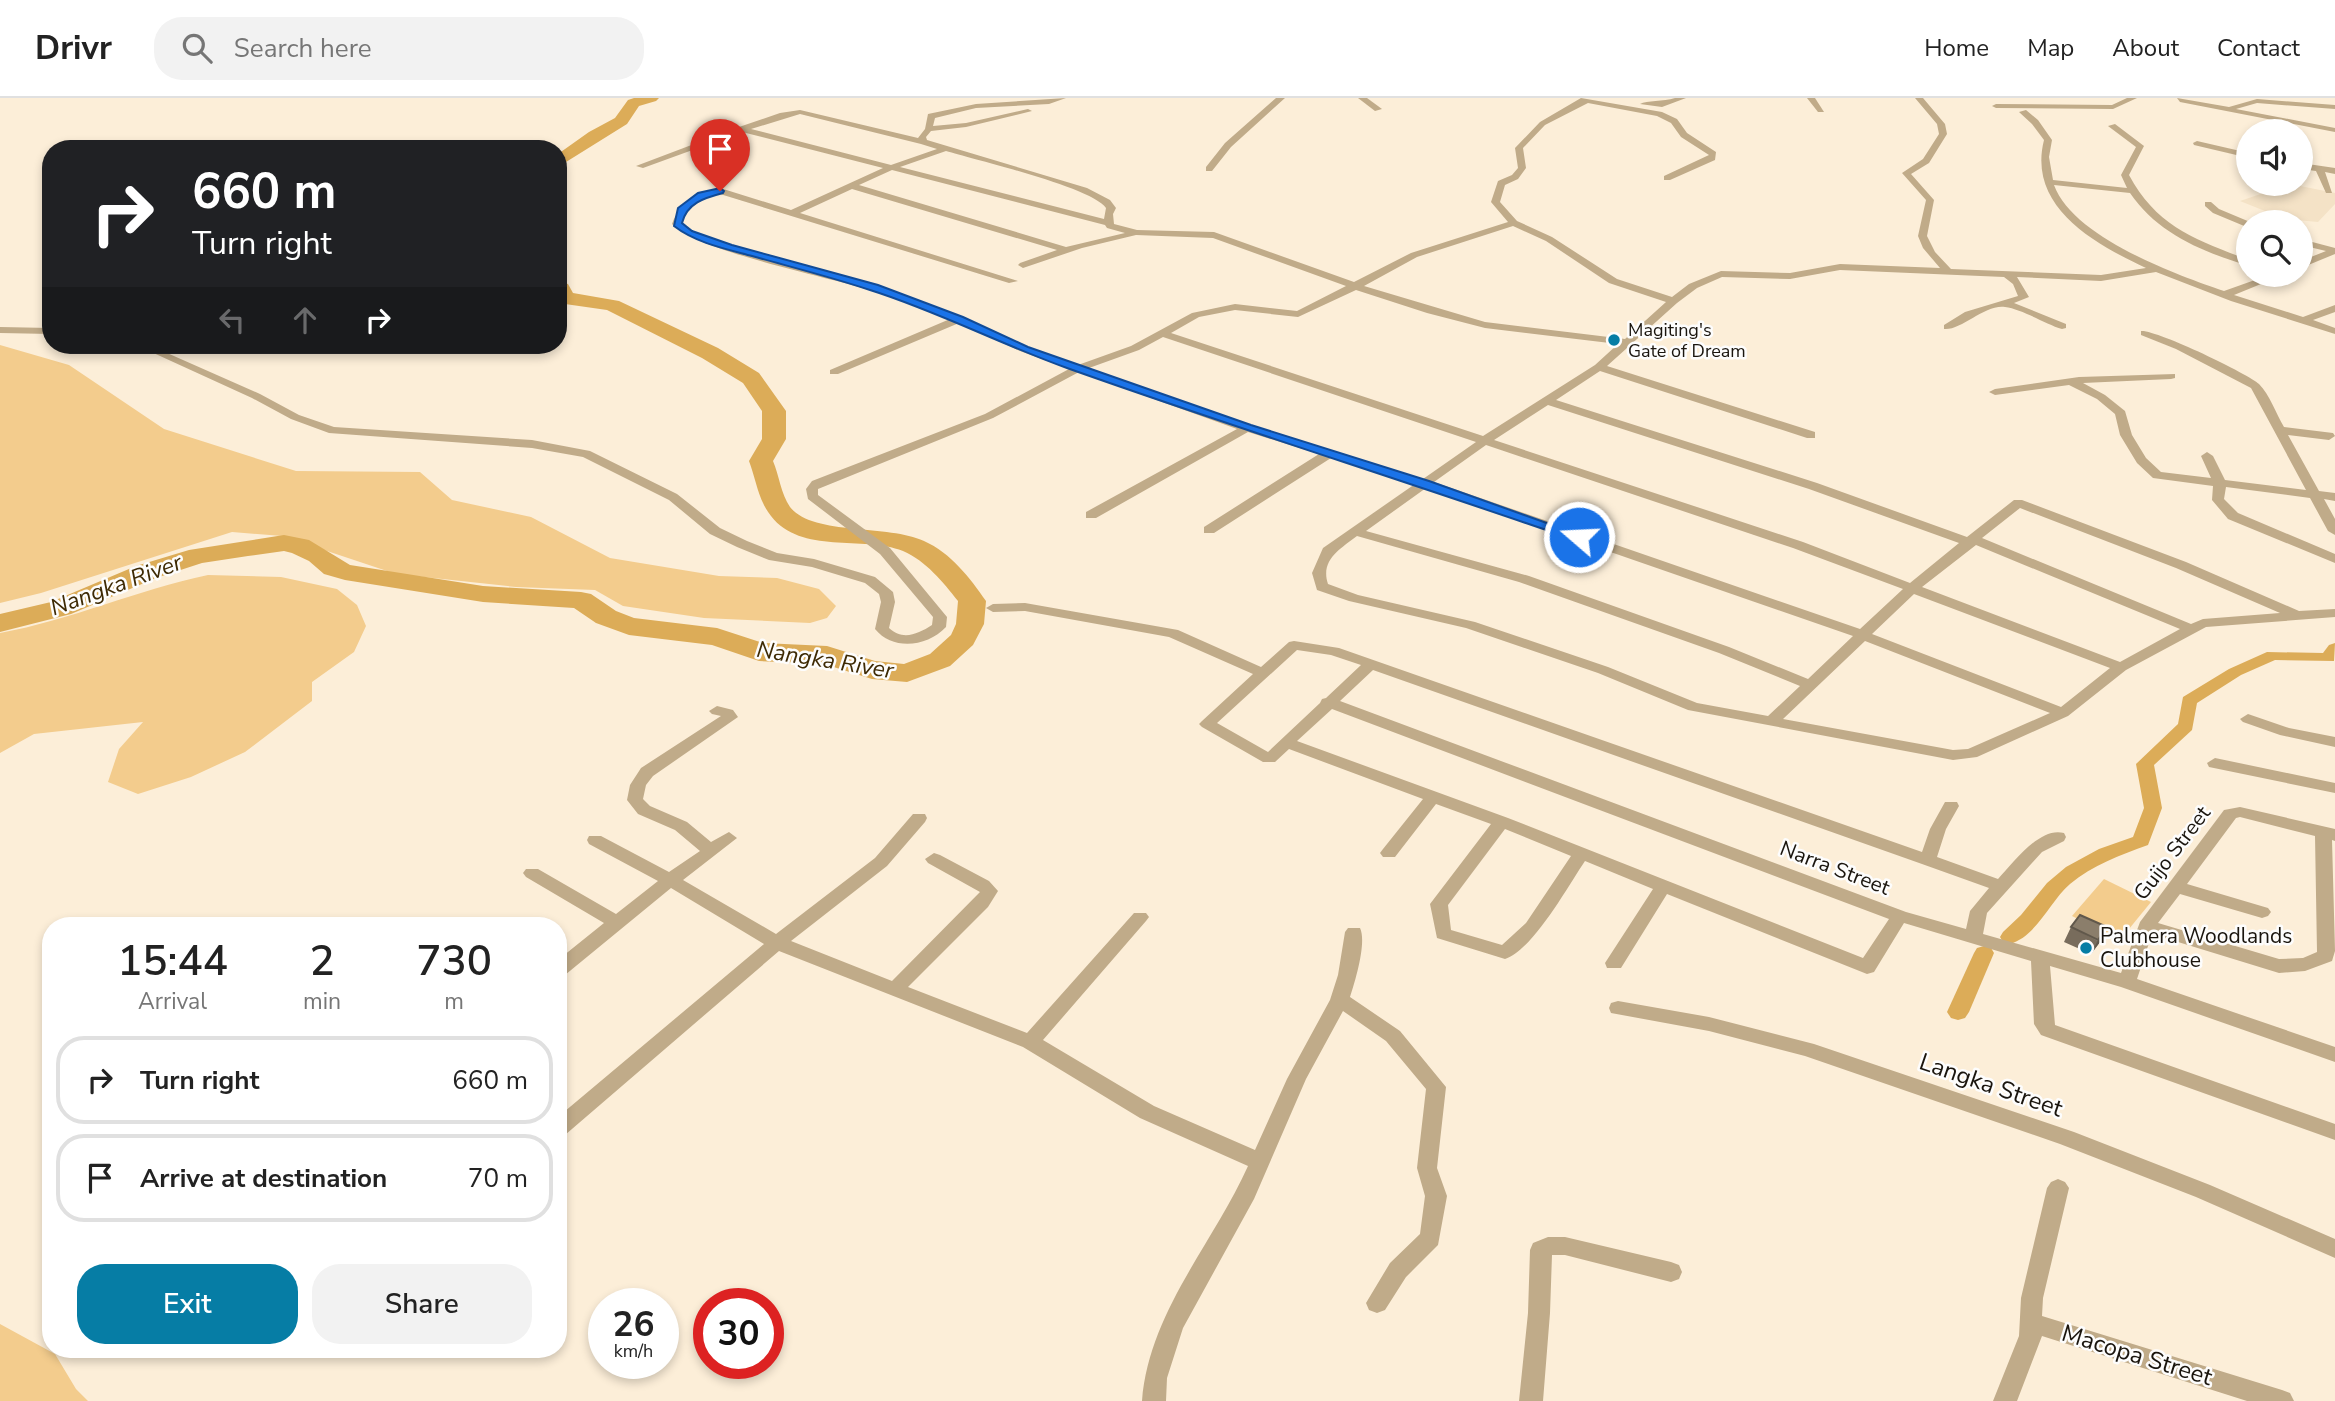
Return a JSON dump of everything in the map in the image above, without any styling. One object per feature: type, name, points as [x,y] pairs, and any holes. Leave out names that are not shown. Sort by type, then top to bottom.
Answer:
[{"type":"street","points":[[925,142],[922,137],[929,129],[931,117],[957,109],[1049,102],[1062,98]]},
{"type":"street","points":[[1209,169],[1228,145],[1281,98]]},
{"type":"street","points":[[1362,98],[1378,109]]},
{"type":"street","points":[[1603,103],[1623,101],[1654,106],[1682,98]]},
{"type":"street","points":[[1811,98],[1821,110]]},
{"type":"street","points":[[1919,98],[1941,124],[1943,134],[1926,161],[1906,173],[1930,200],[1930,213],[1924,222],[1923,239],[1930,255],[1946,269]]},
{"type":"street","points":[[2070,98],[2080,100],[2088,107]]},
{"type":"street","points":[[1988,99],[1999,106],[2113,107],[2129,98]]},
{"type":"street","points":[[1667,178],[1712,159],[1713,154],[1684,135],[1674,121],[1659,114],[1586,99],[1544,120],[1519,148],[1522,168],[1515,177],[1501,183],[1495,202],[1514,223],[1549,239],[1613,281],[1673,301]]},
{"type":"street","points":[[2180,100],[2335,130]]},
{"type":"street","points":[[2232,109],[2237,104],[2257,101],[2335,107]]},
{"type":"street","points":[[929,129],[966,125],[1028,111]]},
{"type":"street","points":[[640,166],[783,115],[800,112],[947,148],[1084,190],[1107,202],[1111,208],[1108,223]]},
{"type":"street","points":[[2023,112],[2035,122],[2048,141],[2045,148],[2048,182],[2060,208],[2087,230],[2116,250],[2156,269],[2335,331]]},
{"type":"street","points":[[2112,126],[2140,146],[2125,175],[2136,198],[2172,233],[2236,258]]},
{"type":"street","points":[[742,130],[1108,223],[1110,226],[1137,233],[1214,236],[1431,311],[1485,325],[1626,342]]},
{"type":"street","points":[[2197,143],[2236,153]]},
{"type":"street","points":[[794,212],[892,167],[947,148]]},
{"type":"street","points":[[2313,168],[2335,170]]},
{"type":"street","points":[[2319,169],[2329,191]]},
{"type":"street","points":[[2048,182],[2132,191]]},
{"type":"street","points":[[852,186],[1066,250]]},
{"type":"street","points":[[1013,281],[720,191],[702,195],[681,210],[677,224],[689,233],[729,247],[874,288],[959,319],[1024,349],[1247,428],[1424,483],[1863,635],[2063,713]]},
{"type":"street","points":[[2208,204],[2236,220]]},
{"type":"street","points":[[161,354],[256,396],[295,417],[333,430],[532,444],[586,454],[673,497],[715,531],[742,544],[774,557],[814,563],[870,580],[886,592],[888,602],[882,629],[897,640],[925,637],[939,626],[940,617],[886,551],[812,496],[812,489],[824,481],[989,416],[1079,368],[1135,348],[1196,315],[1235,307],[1298,314],[1414,255],[1514,223]]},
{"type":"street","points":[[1023,265],[1066,250],[1137,233]]},
{"type":"street","points":[[2313,245],[2335,251]]},
{"type":"street","points":[[2313,260],[2335,251]]},
{"type":"street","points":[[2156,269],[2101,278],[1946,269],[1840,267],[1790,276],[1721,274],[1693,286],[1599,367],[1486,440],[1328,551],[1319,565],[1318,579],[1322,587],[1354,598],[1471,625],[1603,670],[1693,707],[1953,755],[1971,754],[2063,713],[2121,667],[2203,623],[2335,613]]},
{"type":"street","points":[[1948,327],[1969,314],[2024,297],[2017,282],[2007,273]]},
{"type":"street","points":[[2226,294],[2245,287]]},
{"type":"street","points":[[2007,304],[2062,326]]},
{"type":"street","points":[[2305,320],[2335,309]]},
{"type":"street","points":[[834,372],[959,319]]},
{"type":"street","points":[[0,330],[42,331]]},
{"type":"street","points":[[1161,333],[1486,440],[1913,587],[2121,667]]},
{"type":"street","points":[[2145,333],[2180,347],[2255,386],[2335,531]]},
{"type":"street","points":[[1599,367],[1811,435]]},
{"type":"street","points":[[1995,392],[2121,377],[2171,376]]},
{"type":"street","points":[[2071,382],[2101,397],[2121,413],[2128,439],[2154,474],[2335,497]]},
{"type":"street","points":[[1548,401],[1813,486],[1972,542],[2192,629]]},
{"type":"street","points":[[1091,515],[1247,428]]},
{"type":"street","points":[[2278,430],[2329,436]]},
{"type":"street","points":[[1209,530],[1330,453]]},
{"type":"street","points":[[2207,456],[2220,483],[2218,500],[2233,516],[2335,559]]},
{"type":"street","points":[[1771,722],[1913,587],[2018,503],[2180,565],[2296,614]]},
{"type":"street","points":[[1356,532],[1524,579],[1724,650],[1811,685]]},
{"type":"street","points":[[993,608],[1025,607],[1173,633],[1263,673]]},
{"type":"street","points":[[1371,664],[1327,702],[1269,759],[1207,724],[1294,645],[1334,652],[1371,664],[2003,887]]},
{"type":"street","name":"Narra Street","points":[[1327,702],[1900,916],[2126,982],[2335,1055]]},
{"type":"street","points":[[711,851],[681,826],[644,810],[635,800],[638,785],[647,772],[730,717],[728,713],[717,711]]},
{"type":"street","points":[[2248,719],[2285,732],[2335,742]]},
{"type":"street","points":[[1285,742],[1502,822],[1867,967],[1900,916]]},
{"type":"street","points":[[2215,763],[2335,788]]},
{"type":"street","points":[[1389,853],[1433,797]]},
{"type":"street","points":[[1928,860],[1938,829],[1951,806]]},
{"type":"street","name":"Guijo Street","points":[[2126,982],[2146,926],[2233,812],[2329,833]]},
{"type":"street","points":[[567,1121],[777,943],[881,862],[919,818]]},
{"type":"street","points":[[1502,822],[1439,904],[1443,934],[1505,952],[1532,927],[1582,853]]},
{"type":"street","points":[[2146,926],[2279,966],[2305,964],[2326,956],[2329,833]]},
{"type":"street","points":[[1972,939],[1979,911],[2036,848],[2058,837]]},
{"type":"street","points":[[567,963],[670,880],[729,838]]},
{"type":"street","points":[[594,840],[670,880],[777,943],[1030,1042],[1147,1112],[1259,1162]]},
{"type":"street","points":[[894,990],[982,903],[989,891],[983,885],[934,859]]},
{"type":"street","points":[[532,873],[618,923]]},
{"type":"street","points":[[1614,962],[1664,886]]},
{"type":"street","points":[[2177,887],[2262,912]]},
{"type":"street","points":[[1030,1042],[1140,917]]},
{"type":"street","points":[[1154,1401],[1153,1385],[1163,1350],[1240,1204],[1292,1088],[1339,999],[1349,967],[1354,932]]},
{"type":"street","points":[[2040,958],[2044,1024],[2048,1030],[2335,1132]]},
{"type":"street","points":[[1339,999],[1394,1036],[1436,1087],[1427,1168],[1436,1196],[1430,1238],[1398,1270],[1377,1303]]},
{"type":"street","name":"Langka Street","points":[[1618,1008],[1710,1024],[1807,1049],[2067,1138],[2203,1191],[2335,1249]]},
{"type":"street","points":[[2006,1401],[2030,1336],[2038,1268],[2058,1188]]},
{"type":"street","points":[[1531,1401],[1539,1313],[1541,1250],[1548,1246],[1565,1246],[1671,1272]]},
{"type":"street","name":"Macopa Street","points":[[2030,1322],[2238,1393],[2283,1401]]},
{"type":"shaded area","points":[[2313,189],[2335,193],[2335,204],[2318,222],[2313,222],[2313,210],[2262,210],[2240,201],[2255,196],[2313,196]]},
{"type":"shaded area","points":[[0,345],[69,365],[164,429],[296,471],[420,472],[452,500],[531,517],[610,558],[719,576],[777,578],[819,589],[836,606],[827,618],[810,623],[704,618],[623,606],[595,590],[516,587],[396,574],[282,536],[232,532],[41,593],[0,603]]},
{"type":"shaded area","points":[[208,575],[281,577],[337,589],[357,605],[366,626],[354,652],[312,682],[312,701],[245,752],[191,777],[138,794],[108,782],[119,749],[143,722],[34,734],[0,753],[0,633],[52,621]]},
{"type":"shaded area","points":[[2104,879],[2151,902],[2120,940],[2072,916]]},
{"type":"shaded area","points":[[0,1324],[42,1347],[42,1358],[57,1358],[76,1389],[88,1401],[0,1401]]},
{"type":"building","points":[[2080,915],[2107,927],[2098,940],[2071,927]]},
{"type":"waterway","name":"Nangka River","points":[[567,155],[595,135],[621,121],[633,103],[651,98]]},
{"type":"waterway","name":"Nangka River","points":[[0,623],[61,608],[146,572],[198,556],[284,543],[300,546],[345,572],[483,594],[581,600],[606,617],[629,626],[717,637],[759,652],[827,655],[872,670],[907,673],[940,660],[963,639],[970,624],[972,601],[953,577],[931,556],[898,541],[814,531],[798,525],[784,515],[773,497],[761,461],[774,439],[774,411],[751,378],[710,353],[612,305],[567,298]]},
{"type":"waterway","points":[[2010,937],[2054,888],[2073,872],[2106,854],[2141,841],[2153,808],[2145,764],[2186,726],[2189,701],[2235,672],[2273,655],[2328,658],[2335,648]]},
{"type":"waterway","points":[[1958,1012],[1984,953]]},
{"type":"place","name":"Magiting's Gate of Dream","points":[[1614,340]]},
{"type":"place","name":"Palmera Woodlands Clubhouse","points":[[2086,948]]},
{"type":"route","points":[[720,191],[702,195],[681,210],[677,224],[689,233],[729,247],[874,288],[959,319],[1024,349],[1247,428],[1424,483],[1579,537]]}]
